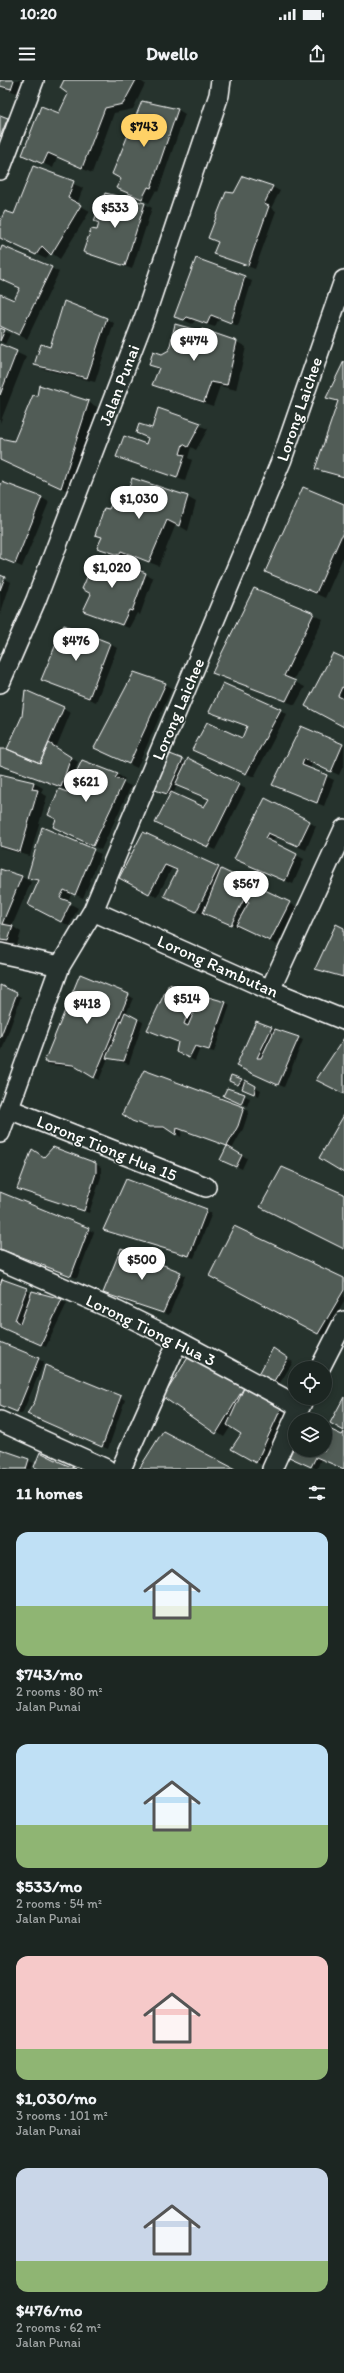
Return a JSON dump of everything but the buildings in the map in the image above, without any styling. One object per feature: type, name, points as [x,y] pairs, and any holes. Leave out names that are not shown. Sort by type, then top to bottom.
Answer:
[{"type":"street","points":[[0,170],[34,80]]},
{"type":"street","name":"Jalan Punai","points":[[0,683],[36,600],[145,316],[219,94],[221,80]]},
{"type":"street","name":"Lorong Laichee","points":[[0,1133],[60,966],[93,911],[282,459],[344,280]]},
{"type":"street","points":[[270,990],[344,829]]},
{"type":"street","name":"Lorong Rambutan","points":[[93,911],[270,990],[344,1020]]},
{"type":"street","points":[[0,953],[60,966]]},
{"type":"street","name":"Lorong Tiong Hua 15","points":[[9,1109],[206,1187]]},
{"type":"street","name":"Lorong Tiong Hua 3","points":[[0,1260],[119,1312],[288,1395]]},
{"type":"street","points":[[324,1361],[344,1321]]},
{"type":"street","points":[[121,1469],[178,1341]]},
{"type":"street","points":[[272,1469],[301,1405]]},
{"type":"street","points":[[0,1421],[106,1469]]}]
